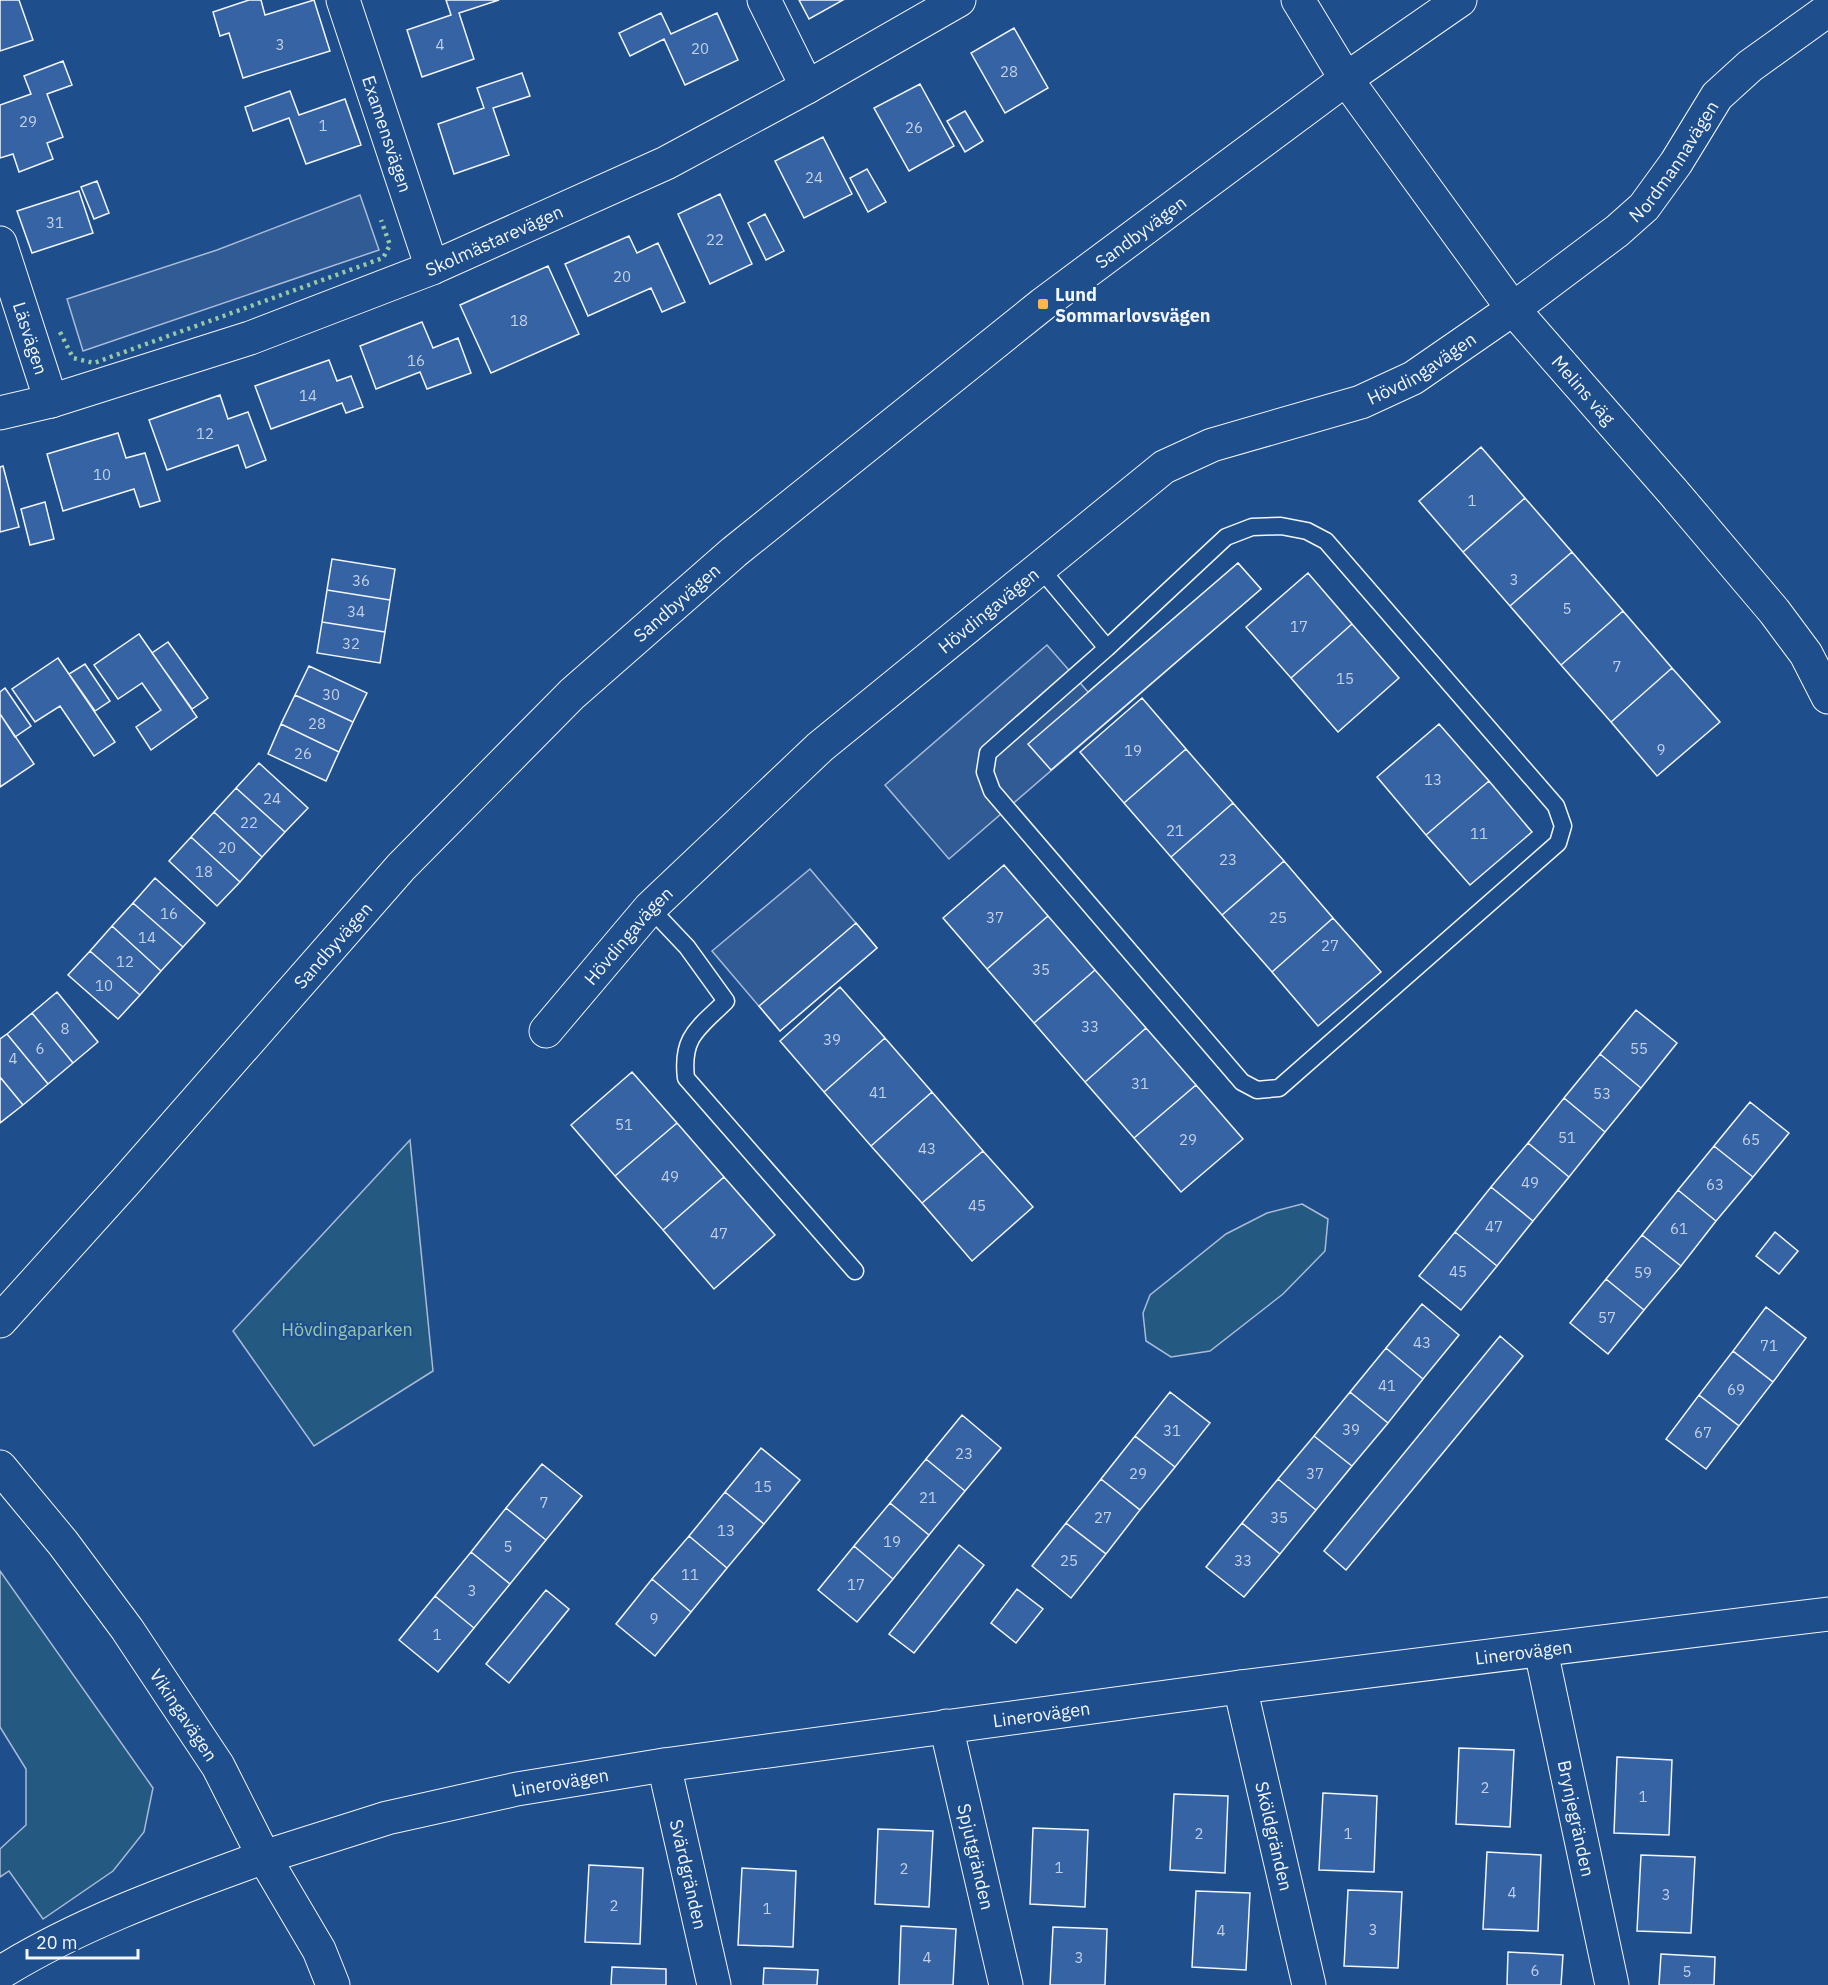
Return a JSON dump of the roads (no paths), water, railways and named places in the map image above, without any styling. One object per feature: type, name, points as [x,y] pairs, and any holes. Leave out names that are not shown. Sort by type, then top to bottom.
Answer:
[{"type":"street","name":"Examensvägen","points":[[343,0],[432,268]]},
{"type":"street","points":[[764,0],[807,87]]},
{"type":"street","name":"Skolmästarevägen","points":[[0,414],[51,401],[250,338],[432,268],[666,163],[807,87],[959,0]]},
{"type":"street","name":"Melins väg","points":[[1298,0],[1346,79],[1513,309],[1674,492],[1774,611],[1806,654],[1828,697]]},
{"type":"street","name":"Sandbyvägen","points":[[0,1321],[401,867],[572,694],[734,552],[1034,312],[1346,79],[1460,0]]},
{"type":"street","name":"Nordmannavägen","points":[[1513,309],[1617,231],[1644,207],[1676,163],[1717,96],[1750,66],[1828,10]]},
{"type":"street","name":"Läsvägen","points":[[0,243],[51,401]]},
{"type":"street","name":"Hövdingavägen","points":[[546,1031],[650,908],[820,747],[1164,467],[1212,445],[1360,402],[1413,378],[1513,309]]},
{"type":"street","name":"Vikingavägen","points":[[0,1467],[63,1543],[127,1629],[218,1766],[264,1857],[319,1950],[333,1985]]},
{"type":"street","name":"Linerovägen","points":[[0,1973],[72,1934],[152,1899],[264,1857],[387,1818],[517,1790],[664,1765],[946,1726],[1828,1614]]},
{"type":"street","name":"Brynjegränden","points":[[1541,1651],[1612,1985]]},
{"type":"street","name":"Sköldgränden","points":[[1240,1687],[1309,1985]]},
{"type":"street","name":"Spjutgränden","points":[[946,1726],[1005,1985]]},
{"type":"street","name":"Svärdgränden","points":[[664,1765],[714,1985]]},
{"type":"lane","points":[[1281,526],[1307,531],[1326,541],[1556,806],[1563,826],[1558,843],[1279,1088],[1257,1090],[1242,1082],[992,791],[985,772],[988,753],[1107,648],[1226,537],[1252,527],[1281,526]]},
{"type":"lane","points":[[1040,568],[1107,648]]},
{"type":"lane","points":[[650,908],[687,947],[726,1001],[690,1038],[684,1059],[686,1078],[855,1271]]},
{"type":"place","name":"Lund Sommarlovsvägen","points":[[1043,304]]},
{"type":"park label","name":"Hövdingaparken","points":[[347,1329]]}]
